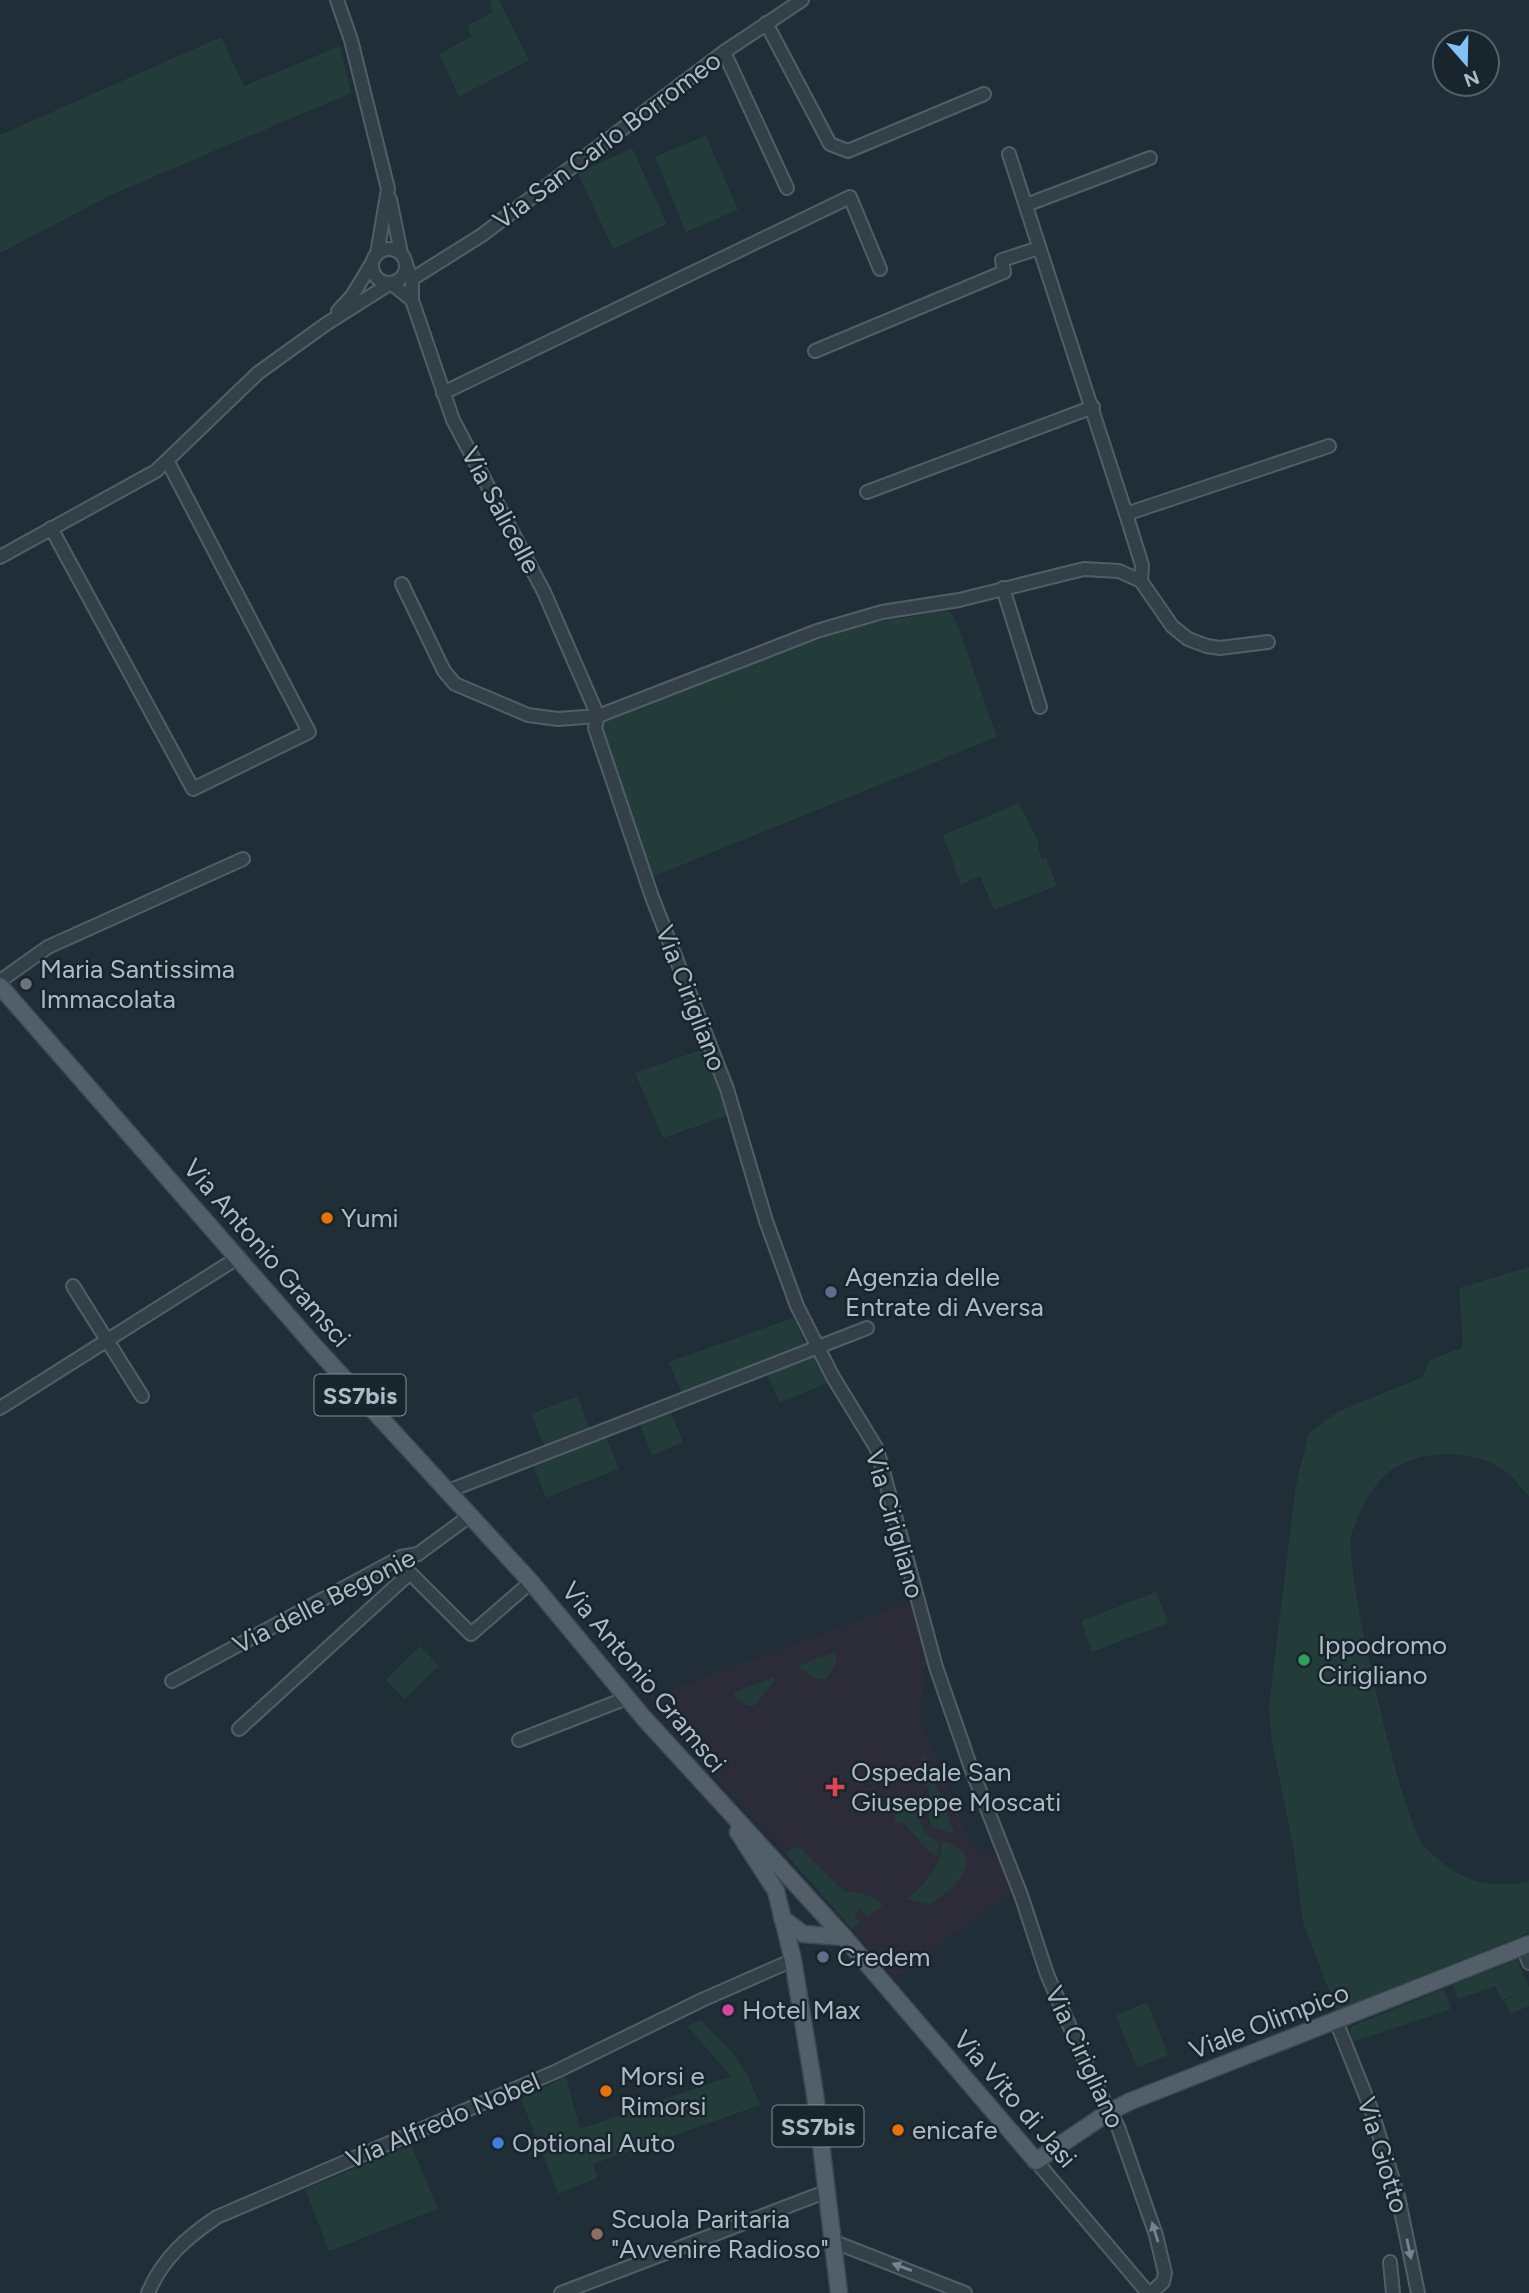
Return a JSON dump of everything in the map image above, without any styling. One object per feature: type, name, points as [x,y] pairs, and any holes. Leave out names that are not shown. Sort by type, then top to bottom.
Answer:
[{"type":"main road","name":"Via Antonio Gramsci","points":[[0,984],[317,1349],[471,1515],[720,1804],[820,1910]]},
{"type":"main road","name":"Via Antonio Gramsci","points":[[720,1804],[776,1891],[793,1960]]},
{"type":"main road","points":[[776,1891],[779,1884],[792,1880]]},
{"type":"main road","points":[[793,1960],[815,1936],[821,1919],[820,1910]]},
{"type":"main road","name":"Via Vito di Jasi","points":[[820,1910],[1036,2161]]},
{"type":"main road","points":[[782,1918],[803,1934],[844,1937]]},
{"type":"main road","name":"Viale Olimpico","points":[[1036,2161],[1109,2112],[1180,2081],[1526,1946]]},
{"type":"main road","name":"SS7bis","points":[[793,1960],[815,2094],[839,2293]]},
{"type":"street","points":[[337,0],[351,40],[404,259],[412,279],[412,300]]},
{"type":"street","name":"Via San Carlo Borromeo","points":[[412,279],[482,235],[724,52],[802,0]]},
{"type":"street","points":[[766,23],[830,144],[848,151],[984,94]]},
{"type":"street","points":[[724,52],[787,188]]},
{"type":"street","points":[[1009,154],[1142,565],[1141,582]]},
{"type":"street","points":[[1026,205],[1150,158]]},
{"type":"street","points":[[388,190],[372,265],[376,276],[391,283],[412,300]]},
{"type":"street","points":[[443,393],[850,197],[880,269]]},
{"type":"street","points":[[814,351],[1004,272],[1002,260],[1039,248]]},
{"type":"street","points":[[326,324],[352,296],[375,257],[391,249],[404,259]]},
{"type":"street","points":[[0,557],[142,480],[168,462],[244,385],[326,324],[404,275],[404,259]]},
{"type":"street","name":"Via Salicelle","points":[[412,300],[453,420],[544,592],[598,716]]},
{"type":"street","points":[[867,492],[1093,407]]},
{"type":"street","points":[[1126,514],[1329,446]]},
{"type":"street","points":[[51,527],[193,789],[309,732],[168,462]]},
{"type":"street","points":[[402,584],[444,671],[455,684],[528,715],[558,719],[598,716],[817,631],[882,612],[959,600],[1084,569],[1119,571],[1141,582],[1172,626],[1188,639],[1220,648],[1268,642]]},
{"type":"street","points":[[1003,588],[1040,707]]},
{"type":"street","name":"Via Cirigliano","points":[[598,716],[594,728],[652,897],[727,1089],[766,1221],[797,1306],[877,1449],[936,1667],[971,1768],[1021,1895],[1047,1973],[1082,2056],[1118,2127],[1157,2235],[1165,2273],[1163,2282],[1149,2293]]},
{"type":"street","points":[[0,984],[48,947],[243,859]]},
{"type":"street","points":[[0,1408],[239,1257]]},
{"type":"street","points":[[73,1286],[142,1396]]},
{"type":"street","points":[[448,1490],[867,1328]]},
{"type":"street","name":"Via delle Begonie","points":[[172,1681],[401,1557],[418,1554],[471,1515]]},
{"type":"street","points":[[239,1730],[410,1573],[471,1634],[531,1582]]},
{"type":"street","points":[[519,1740],[627,1698]]},
{"type":"street","name":"Via Alfredo Nobel","points":[[761,1973],[784,1949],[782,1918]]},
{"type":"street","points":[[1526,1946],[1529,1963]]},
{"type":"street","name":"Via Alfredo Nobel","points":[[148,2293],[166,2261],[181,2244],[217,2217],[557,2071],[626,2035],[793,1960]]},
{"type":"street","name":"Via Giotto","points":[[1336,2021],[1371,2109],[1398,2196],[1418,2293]]},
{"type":"street","name":"Via Vito di Jasi","points":[[1036,2161],[1149,2293]]},
{"type":"street","points":[[561,2293],[825,2192]]},
{"type":"street","points":[[832,2241],[965,2293]]},
{"type":"street","points":[[1390,2262],[1393,2293]]},
{"type":"shaded area","name":"Ospedale San Giuseppe Moscati","points":[[910,1601],[928,1664],[922,1667],[925,1678],[920,1718],[971,1846],[1003,1862],[1014,1892],[895,1978],[741,1804],[706,1769],[649,1698]]},
{"type":"green space","points":[[489,0],[499,0],[529,60],[459,97],[439,54],[472,36],[467,26],[493,12]]},
{"type":"green space","points":[[221,37],[244,86],[340,46],[351,93],[113,194],[0,253],[0,135]]},
{"type":"green space","points":[[706,135],[738,210],[686,232],[655,157]]},
{"type":"green space","points":[[632,148],[667,224],[613,249],[578,173]]},
{"type":"green space","points":[[945,611],[951,613],[957,623],[997,737],[652,877],[599,731],[602,720],[763,658],[848,630],[875,622]]},
{"type":"green space","points":[[1019,803],[1039,843],[1042,859],[1046,857],[1057,886],[994,910],[980,876],[961,885],[943,835]]},
{"type":"green space","points":[[706,1048],[727,1116],[663,1138],[635,1073]]},
{"type":"green space","name":"Ippodromo Cirigliano","points":[[1529,1267],[1529,1497],[1507,1473],[1487,1461],[1442,1454],[1413,1459],[1388,1473],[1374,1488],[1351,1537],[1357,1597],[1377,1696],[1414,1827],[1424,1846],[1445,1864],[1469,1878],[1492,1884],[1524,1883],[1529,1880],[1529,1933],[1336,2010],[1303,1922],[1294,1851],[1271,1737],[1269,1705],[1296,1485],[1309,1433],[1339,1411],[1423,1377],[1429,1361],[1463,1347],[1459,1288]]},
{"type":"green space","points":[[793,1318],[805,1344],[682,1394],[669,1362]]},
{"type":"green space","points":[[813,1355],[829,1382],[780,1403],[766,1373]]},
{"type":"green space","points":[[578,1396],[590,1430],[545,1447],[531,1414]]},
{"type":"green space","points":[[670,1410],[683,1442],[652,1455],[639,1422]]},
{"type":"green space","points":[[606,1436],[619,1469],[546,1498],[533,1465]]},
{"type":"green space","points":[[1156,1592],[1168,1623],[1092,1652],[1081,1621]]},
{"type":"green space","points":[[420,1646],[439,1666],[405,1699],[386,1680]]},
{"type":"green space","points":[[835,1652],[836,1663],[825,1679],[812,1677],[798,1666]]},
{"type":"green space","points":[[774,1677],[775,1680],[754,1706],[741,1702],[734,1696],[733,1693]]},
{"type":"green space","points":[[923,1753],[955,1834],[932,1827],[924,1802],[930,1798],[929,1788],[924,1783]]},
{"type":"green space","points":[[916,1805],[924,1830],[939,1844],[937,1856],[929,1852],[902,1821],[896,1824],[894,1811]]},
{"type":"green space","points":[[940,1840],[964,1853],[967,1862],[960,1879],[931,1903],[907,1899],[937,1865]]},
{"type":"green space","points":[[794,1847],[802,1849],[845,1892],[853,1891],[879,1900],[882,1906],[867,1917],[861,1909],[854,1915],[860,1923],[852,1929],[785,1853]]},
{"type":"green space","points":[[1517,1960],[1529,1987],[1529,2006],[1510,2014],[1505,2000],[1517,1995],[1502,2000],[1495,1986],[1458,1999],[1453,1985]]},
{"type":"green space","points":[[1444,1989],[1451,2009],[1352,2042],[1352,2026]]},
{"type":"green space","points":[[1147,2002],[1168,2055],[1137,2068],[1116,2015]]},
{"type":"green space","points":[[701,2020],[729,2049],[746,2072],[760,2105],[593,2164],[597,2178],[558,2194],[521,2098],[566,2077],[580,2129],[731,2076],[687,2026]]},
{"type":"green space","points":[[411,2145],[438,2209],[329,2251],[305,2189]]},
{"type":"place","name":"Maria Santissima Immacolata","points":[[26,984]]},
{"type":"place","name":"Yumi","points":[[327,1218]]},
{"type":"place","name":"Agenzia delle Entrate di Aversa","points":[[831,1292]]},
{"type":"place","name":"Ippodromo Cirigliano","points":[[1304,1660]]},
{"type":"place","name":"Ospedale San Giuseppe Moscati","points":[[835,1787]]},
{"type":"place","name":"Credem","points":[[823,1957]]},
{"type":"place","name":"Hotel Max","points":[[728,2010]]},
{"type":"place","name":"Morsi e Rimorsi","points":[[606,2091]]},
{"type":"place","name":"enicafe","points":[[898,2130]]},
{"type":"place","name":"Optional Auto","points":[[498,2143]]},
{"type":"place","name":"Scuola Paritaria \"Avvenire Radioso\"","points":[[597,2234]]}]
